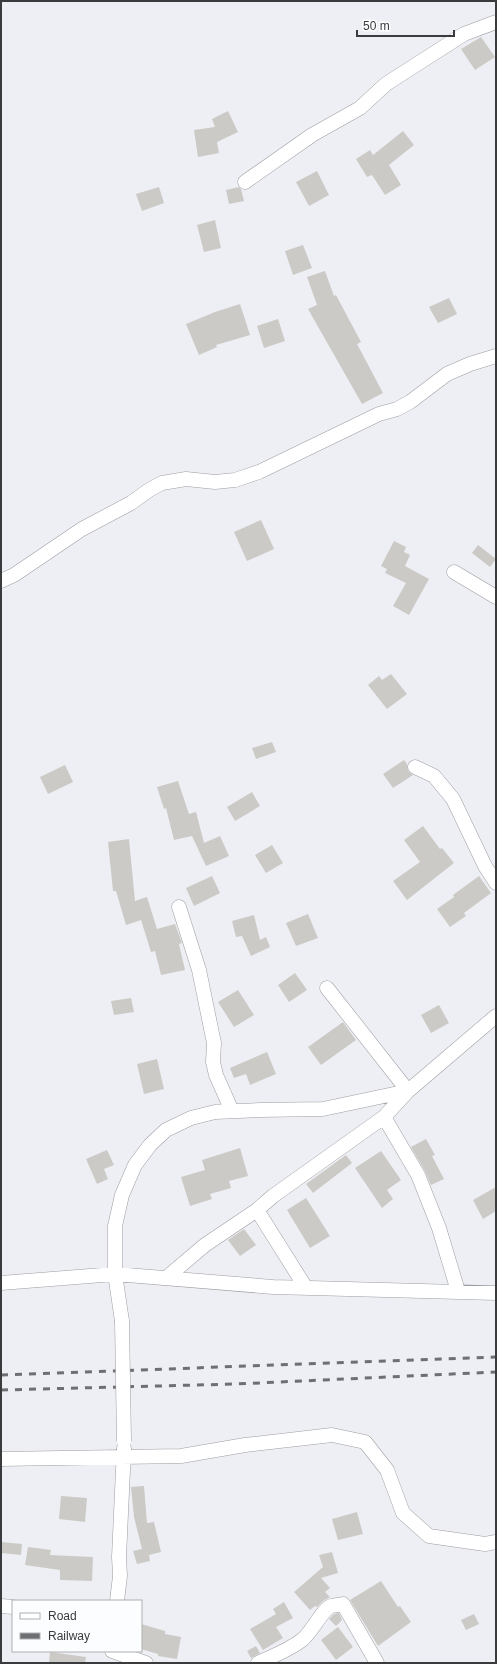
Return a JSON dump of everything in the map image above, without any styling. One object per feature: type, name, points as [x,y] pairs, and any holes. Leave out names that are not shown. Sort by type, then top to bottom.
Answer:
[{"type":"street","points":[[245,182],[312,135],[360,108],[386,84],[464,34],[496,22]]},
{"type":"street","points":[[1,581],[14,575],[82,530],[131,503],[162,483],[186,479],[215,482],[229,481],[259,472],[380,414],[397,409],[410,402],[447,374],[470,364],[496,356]]},
{"type":"street","points":[[454,572],[496,597]]},
{"type":"street","points":[[415,767],[434,776],[453,799],[485,866],[496,883]]},
{"type":"street","points":[[179,907],[199,970],[214,1043],[213,1062],[216,1075],[232,1111]]},
{"type":"street","points":[[327,988],[408,1091]]},
{"type":"street","points":[[166,1278],[205,1245],[257,1210],[272,1196],[384,1117],[408,1091],[496,1016]]},
{"type":"street","points":[[117,1600],[120,1576],[119,1557],[124,1441],[122,1321],[115,1274],[115,1226],[122,1196],[135,1165],[150,1145],[166,1130],[191,1118],[215,1112],[323,1109],[408,1091]]},
{"type":"street","points":[[384,1117],[418,1175],[440,1228],[458,1291]]},
{"type":"street","points":[[257,1210],[306,1288]]},
{"type":"street","points":[[1,1283],[115,1274],[306,1288],[496,1293]]},
{"type":"street","points":[[1,1459],[181,1456],[245,1445],[332,1435],[365,1442],[387,1470],[403,1513],[429,1536],[485,1544],[496,1542]]},
{"type":"street","points":[[258,1663],[304,1639],[327,1609],[332,1605],[343,1604],[377,1663]]},
{"type":"street","points":[[1,1606],[12,1607]]},
{"type":"street","points":[[108,1663],[112,1652]]},
{"type":"street","points":[[115,1652],[146,1663]]},
{"type":"building","points":[[481,37],[495,57],[475,70],[461,49]]},
{"type":"building","points":[[228,111],[238,132],[217,142],[219,153],[198,157],[194,130],[215,127],[212,119]]},
{"type":"building","points":[[403,131],[414,145],[389,165],[401,185],[385,195],[372,175],[367,177],[356,159],[370,150],[373,155]]},
{"type":"building","points":[[317,171],[329,195],[309,206],[296,182]]},
{"type":"building","points":[[159,187],[164,203],[142,211],[136,194]]},
{"type":"building","points":[[239,187],[241,189],[244,201],[229,204],[226,190]]},
{"type":"building","points":[[215,220],[221,248],[204,252],[197,225]]},
{"type":"building","points":[[303,245],[312,268],[293,275],[285,251]]},
{"type":"building","points":[[325,271],[334,296],[336,295],[361,342],[357,344],[383,393],[362,404],[308,309],[317,305],[307,277]]},
{"type":"building","points":[[449,298],[457,314],[438,323],[429,307]]},
{"type":"building","points":[[240,304],[250,335],[216,345],[217,347],[199,355],[186,324]]},
{"type":"building","points":[[278,319],[285,341],[264,348],[257,326]]},
{"type":"building","points":[[261,520],[274,549],[247,561],[234,532]]},
{"type":"building","points":[[394,541],[406,547],[404,552],[410,555],[405,566],[429,579],[409,615],[393,606],[406,583],[385,573],[387,569],[381,566]]},
{"type":"building","points":[[478,545],[496,559],[490,567],[472,553]]},
{"type":"building","points":[[391,674],[407,694],[387,709],[368,685],[379,676],[382,680]]},
{"type":"building","points":[[272,742],[276,752],[256,759],[252,748]]},
{"type":"building","points":[[404,760],[407,764],[408,771],[413,775],[393,788],[383,774]]},
{"type":"building","points":[[65,765],[73,782],[48,794],[40,777]]},
{"type":"building","points":[[178,781],[189,814],[196,812],[204,843],[220,836],[229,856],[206,866],[192,836],[174,840],[166,808],[164,809],[157,787]]},
{"type":"building","points":[[252,792],[260,806],[235,821],[227,807]]},
{"type":"building","points":[[423,826],[440,849],[442,848],[454,863],[407,900],[393,881],[420,862],[404,840]]},
{"type":"building","points":[[129,839],[135,901],[147,897],[157,929],[175,924],[182,943],[179,944],[185,970],[161,975],[155,951],[151,952],[141,920],[126,925],[116,891],[113,891],[108,842]]},
{"type":"building","points":[[272,845],[283,863],[266,873],[255,855]]},
{"type":"building","points":[[212,876],[220,893],[194,906],[186,888]]},
{"type":"building","points":[[479,876],[491,893],[464,913],[466,916],[450,927],[437,909]]},
{"type":"building","points":[[308,914],[318,938],[296,946],[286,923]]},
{"type":"building","points":[[254,915],[260,940],[266,937],[270,947],[251,956],[242,936],[236,937],[232,921]]},
{"type":"building","points":[[295,973],[307,990],[289,1002],[278,985]]},
{"type":"building","points":[[238,990],[254,1015],[234,1027],[218,1002]]},
{"type":"building","points":[[131,998],[134,1012],[114,1015],[111,1001]]},
{"type":"building","points":[[439,1005],[449,1023],[431,1033],[421,1015]]},
{"type":"building","points":[[343,1022],[356,1040],[321,1065],[308,1047]]},
{"type":"building","points":[[267,1052],[276,1074],[250,1085],[246,1074],[234,1078],[230,1068]]},
{"type":"building","points":[[157,1059],[164,1089],[144,1094],[137,1064]]},
{"type":"building","points":[[426,1139],[435,1155],[432,1156],[444,1179],[431,1185],[425,1171],[411,1147]]},
{"type":"building","points":[[240,1148],[248,1176],[229,1181],[231,1188],[210,1194],[212,1199],[190,1206],[181,1177],[205,1170],[202,1160]]},
{"type":"building","points":[[107,1150],[114,1165],[104,1169],[108,1179],[97,1184],[86,1159]]},
{"type":"building","points":[[381,1151],[401,1180],[387,1190],[393,1199],[382,1208],[355,1168]]},
{"type":"building","points":[[346,1155],[352,1163],[313,1193],[306,1184]]},
{"type":"building","points":[[496,1187],[496,1211],[483,1219],[473,1200]]},
{"type":"building","points":[[306,1198],[330,1236],[310,1248],[287,1210]]},
{"type":"building","points":[[244,1229],[256,1245],[240,1256],[228,1240]]},
{"type":"building","points":[[144,1486],[147,1523],[154,1522],[161,1552],[149,1555],[150,1561],[137,1564],[133,1551],[142,1549],[134,1517],[131,1487]]},
{"type":"building","points":[[61,1496],[87,1498],[85,1522],[59,1519]]},
{"type":"building","points":[[357,1512],[363,1534],[338,1540],[332,1519]]},
{"type":"building","points":[[1,1542],[22,1544],[21,1555],[1,1553]]},
{"type":"building","points":[[28,1547],[51,1550],[50,1555],[93,1557],[92,1581],[60,1580],[60,1570],[25,1565]]},
{"type":"building","points":[[332,1552],[338,1573],[321,1578],[330,1588],[325,1592],[330,1597],[317,1607],[315,1606],[310,1610],[294,1592],[323,1567],[319,1555]]},
{"type":"building","points":[[381,1581],[398,1607],[400,1606],[411,1622],[378,1646],[350,1600]]},
{"type":"building","points":[[284,1602],[293,1618],[276,1627],[283,1638],[263,1650],[250,1629],[276,1614],[273,1609]]},
{"type":"building","points":[[339,1613],[342,1620],[336,1626],[329,1619],[334,1614]]},
{"type":"building","points":[[474,1614],[479,1624],[466,1630],[461,1620]]},
{"type":"building","points":[[142,1624],[165,1631],[165,1634],[181,1637],[177,1659],[158,1656],[158,1654],[142,1649]]},
{"type":"building","points":[[338,1627],[353,1647],[336,1660],[321,1640]]},
{"type":"building","points":[[256,1646],[260,1653],[251,1658],[247,1651]]},
{"type":"building","points":[[50,1652],[86,1657],[85,1663],[49,1663]]},
{"type":"railway","points":[[1,1375],[496,1357]]},
{"type":"railway","points":[[1,1390],[236,1384],[496,1372]]}]
